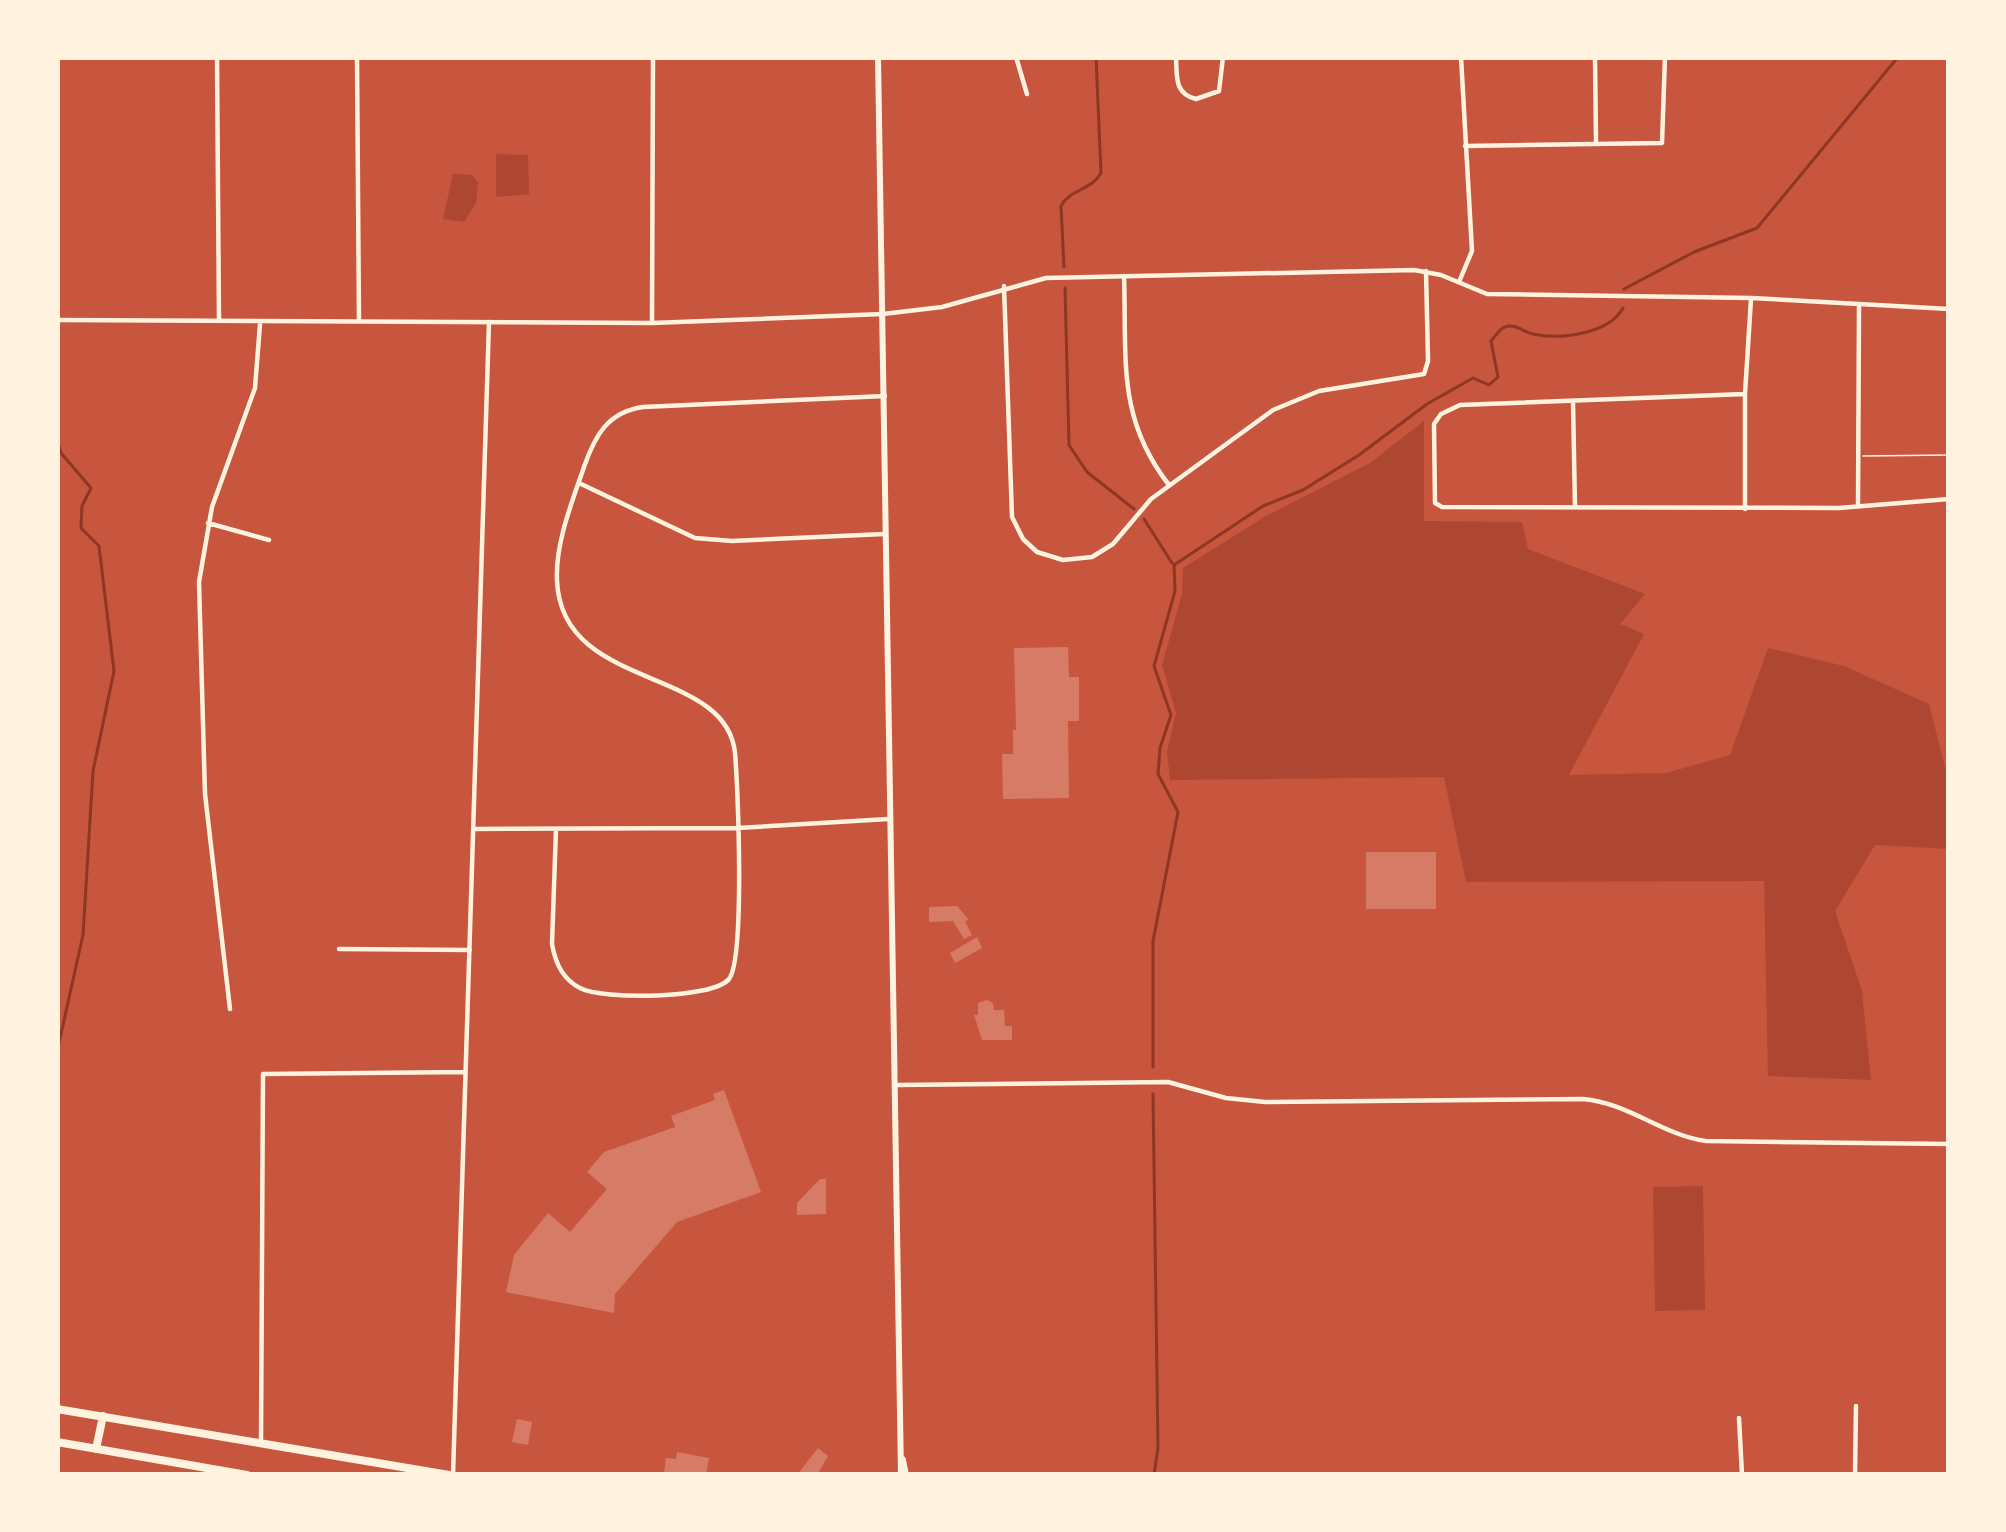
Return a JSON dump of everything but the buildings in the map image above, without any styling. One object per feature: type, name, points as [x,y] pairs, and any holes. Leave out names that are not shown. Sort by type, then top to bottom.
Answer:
[{"type":"highway","points":[[57,1409],[451,1475]]},
{"type":"highway","points":[[97,1449],[103,1417]]},
{"type":"highway","points":[[57,1442],[247,1475]]},
{"type":"highway","points":[[902,1460],[902,1474]]},
{"type":"main road","points":[[878,57],[902,1460]]},
{"type":"street","points":[[217,57],[219,321]]},
{"type":"street","points":[[357,57],[359,323]]},
{"type":"street","points":[[652,323],[653,57]]},
{"type":"street","points":[[1016,57],[1028,94]]},
{"type":"street","points":[[1176,57],[1178,86],[1196,99],[1219,91],[1223,57]]},
{"type":"street","points":[[1459,284],[1472,251],[1461,57]]},
{"type":"street","points":[[1595,57],[1596,144]]},
{"type":"street","points":[[1465,146],[1662,143],[1665,57]]},
{"type":"street","points":[[57,320],[652,323],[883,314],[942,307],[1036,278],[1426,271],[1487,294],[1751,298],[1949,309]]},
{"type":"street","points":[[1004,286],[1012,517],[1023,539],[1037,552],[1057,559],[1092,557],[1114,544],[1169,485],[1245,427],[1290,401],[1319,391],[1424,374],[1428,361],[1426,271]]},
{"type":"street","points":[[1124,276],[1132,421],[1144,452],[1169,485]]},
{"type":"street","points":[[1745,508],[1751,298]]},
{"type":"street","points":[[1858,504],[1859,307]]},
{"type":"street","points":[[230,1009],[204,781],[200,582],[208,524],[255,388],[260,322]]},
{"type":"street","points":[[451,1475],[489,322]]},
{"type":"street","points":[[1745,394],[1467,404],[1441,414],[1434,429],[1434,500],[1438,506],[1745,508],[1949,500]]},
{"type":"street","points":[[556,829],[551,936],[556,962],[565,976],[598,994],[705,993],[729,979],[737,955],[735,750],[722,721],[710,709],[592,650],[566,617],[557,570],[579,483],[595,438],[625,410],[885,396]]},
{"type":"street","points":[[1574,402],[1575,507]]},
{"type":"street","points":[[579,483],[676,532],[704,539],[887,534]]},
{"type":"street","points":[[208,524],[268,540]]},
{"type":"street","points":[[474,829],[737,828],[893,819]]},
{"type":"street","points":[[339,949],[470,950]]},
{"type":"street","points":[[260,1444],[263,1074],[465,1072]]},
{"type":"street","points":[[897,1085],[1168,1082],[1226,1098],[1264,1102],[1574,1098],[1612,1103],[1676,1135],[1706,1142],[1949,1144]]},
{"type":"street","points":[[1856,1406],[1856,1475]]},
{"type":"street","points":[[1739,1418],[1742,1475]]},
{"type":"lane","points":[[1858,457],[1949,455]]},
{"type":"shaded area","points":[[496,154],[528,155],[529,194],[496,197]]},
{"type":"shaded area","points":[[453,174],[472,175],[478,182],[476,203],[464,222],[443,219]]},
{"type":"shaded area","points":[[1424,421],[1424,521],[1522,522],[1528,549],[1645,594],[1620,624],[1644,634],[1569,775],[1666,773],[1730,755],[1768,648],[1844,666],[1929,704],[1949,783],[1949,849],[1875,845],[1835,911],[1862,991],[1871,1080],[1768,1076],[1764,881],[1466,882],[1444,777],[1170,780],[1167,752],[1176,713],[1162,665],[1182,594],[1183,568],[1266,516],[1370,463]]},
{"type":"shaded area","points":[[1703,1186],[1705,1310],[1655,1311],[1653,1187]]},
{"type":"waterway","points":[[1064,267],[1061,206],[1101,173],[1096,57]]},
{"type":"waterway","points":[[1624,289],[1694,252],[1757,228],[1898,57]]},
{"type":"waterway","points":[[1065,288],[1069,445],[1087,472],[1134,509]]},
{"type":"waterway","points":[[1153,1067],[1153,941],[1178,812],[1158,774],[1160,748],[1171,715],[1154,666],[1175,591],[1174,565],[1263,506],[1303,490],[1359,455],[1427,404],[1473,378],[1489,385],[1498,377],[1491,341],[1503,328],[1512,326],[1544,336],[1570,335],[1607,324],[1623,308]]},
{"type":"waterway","points":[[57,439],[61,453],[91,488],[82,506],[81,528],[99,546],[114,671],[93,771],[83,935],[57,1052]]},
{"type":"waterway","points":[[1144,519],[1172,563]]},
{"type":"waterway","points":[[1153,1094],[1158,1448],[1154,1475]]}]
